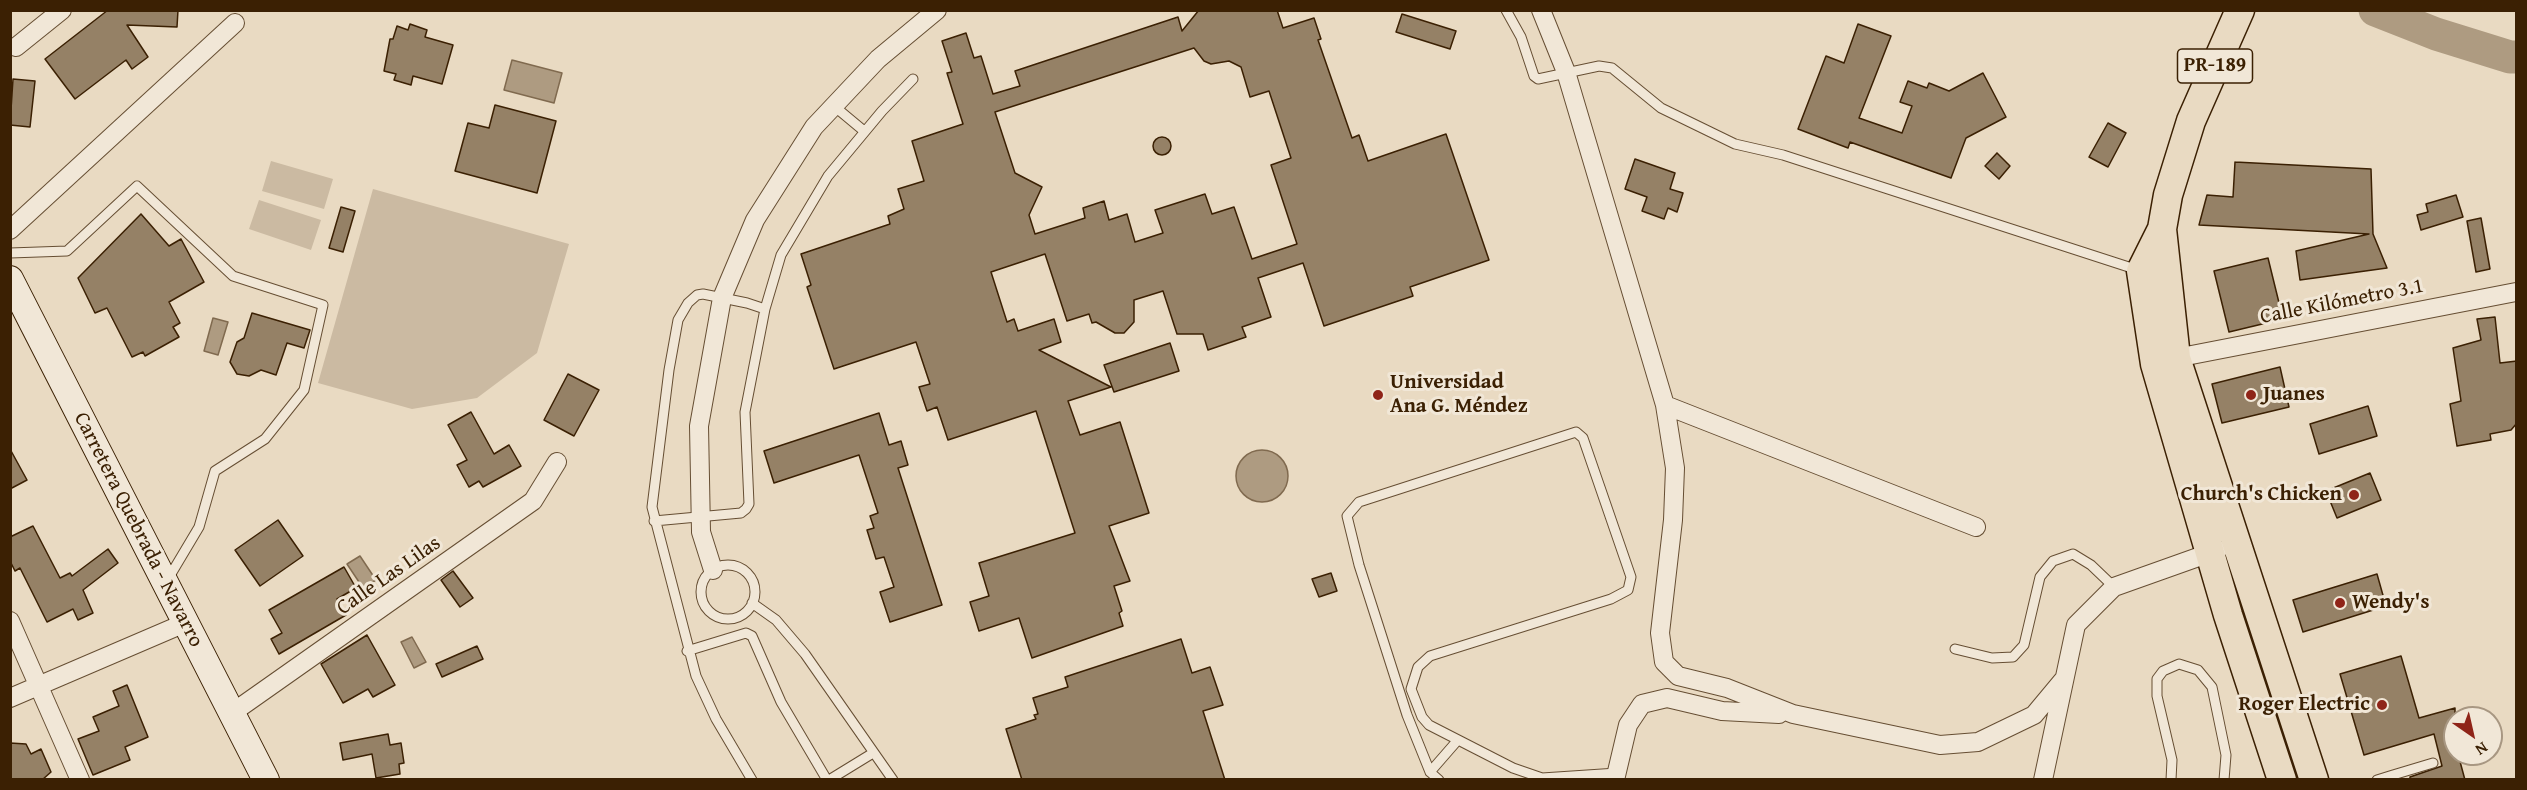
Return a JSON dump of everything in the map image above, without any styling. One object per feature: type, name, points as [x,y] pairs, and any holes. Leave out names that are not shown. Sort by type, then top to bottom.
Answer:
[{"type":"main road","name":"PR-189","points":[[2240,10],[2191,121],[2168,195],[2162,229],[2176,358],[2222,549],[2282,780]]},
{"type":"main road","name":"PR-189","points":[[2162,229],[2141,271],[2155,364],[2222,549],[2313,780]]},
{"type":"street","points":[[16,47],[62,10]]},
{"type":"street","points":[[713,570],[701,532],[699,426],[723,298],[755,220],[814,127],[878,59],[937,10]]},
{"type":"street","points":[[1541,10],[1566,72],[1665,405],[1675,468],[1673,520],[1660,633],[1664,662],[1678,676],[1727,688],[1793,714]]},
{"type":"street","points":[[10,230],[236,23]]},
{"type":"street","name":"Carretera Quebrada - Navarro","points":[[10,279],[267,780]]},
{"type":"street","name":"Calle Kilómetro 3.1","points":[[2176,358],[2517,292]]},
{"type":"street","points":[[1665,405],[1976,527]]},
{"type":"street","name":"Calle Las Lilas","points":[[232,713],[533,501],[557,462]]},
{"type":"street","points":[[2043,780],[2076,625],[2114,587],[2222,549]]},
{"type":"street","points":[[10,621],[80,780]]},
{"type":"street","points":[[10,698],[185,623]]},
{"type":"street","points":[[1616,776],[1628,724],[1642,704],[1667,698],[1722,711],[1793,714],[1940,745],[1978,742],[2034,715],[2064,679]]},
{"type":"lane","points":[[1506,10],[1521,37],[1534,75],[1542,80],[1566,72],[1599,66],[1612,68],[1661,108],[1735,144],[1783,155],[2141,271]]},
{"type":"lane","points":[[654,521],[741,513],[748,504],[745,412],[765,309],[781,255],[828,176],[864,131],[913,79]]},
{"type":"lane","points":[[834,106],[864,131]]},
{"type":"lane","points":[[10,253],[67,251],[137,186],[233,276],[323,305],[304,390],[265,439],[215,471],[199,526],[165,583]]},
{"type":"lane","points":[[752,780],[716,719],[687,651],[652,507],[678,320],[688,303],[697,295],[723,298],[765,309]]},
{"type":"lane","points":[[1439,780],[1431,772],[1407,715],[1376,620],[1347,516],[1359,502],[1570,432],[1580,433],[1631,577],[1628,590],[1611,600],[1430,656],[1418,667],[1411,689],[1422,717],[1429,725],[1513,768],[1542,778],[1616,776]]},
{"type":"lane","points":[[1955,650],[1992,658],[2013,657],[2024,645],[2040,577],[2053,561],[2073,554],[2091,565],[2114,587]]},
{"type":"lane","points":[[725,565],[745,570],[752,578],[755,588],[752,603],[741,615],[732,618],[712,613],[705,605],[701,595],[702,585],[713,570],[725,565]]},
{"type":"lane","points":[[752,603],[776,620],[805,654],[893,780]]},
{"type":"lane","points":[[687,651],[746,633],[752,636],[781,702],[828,780],[873,753]]},
{"type":"lane","points":[[2171,780],[2172,760],[2157,696],[2157,679],[2163,671],[2179,664],[2198,670],[2212,687],[2226,755],[2224,780]]},
{"type":"lane","points":[[1431,772],[1457,741]]},
{"type":"lane","points":[[2377,780],[2394,777],[2433,763]]},
{"type":"shaded area","points":[[512,60],[562,73],[554,103],[504,90]]},
{"type":"shaded area","points":[[271,161],[333,179],[324,209],[262,191]]},
{"type":"shaded area","points":[[373,189],[569,244],[537,353],[477,398],[412,409],[318,383]]},
{"type":"shaded area","points":[[259,200],[321,220],[311,250],[249,229]]},
{"type":"shaded area","points":[[213,318],[228,322],[218,355],[204,351]]},
{"type":"shaded area","points":[[1257,450],[1267,450],[1281,457],[1288,476],[1281,495],[1267,502],[1257,502],[1247,498],[1240,491],[1236,481],[1236,471],[1240,461],[1247,454]]},
{"type":"shaded area","points":[[360,556],[376,580],[363,588],[347,564]]},
{"type":"shaded area","points":[[412,637],[426,662],[414,668],[401,642]]},
{"type":"building","points":[[108,10],[178,10],[177,27],[127,25],[148,57],[132,69],[126,60],[75,99],[45,59]]},
{"type":"building","points":[[1199,10],[1277,10],[1283,28],[1314,18],[1321,39],[1318,40],[1352,138],[1359,135],[1368,161],[1446,134],[1489,260],[1410,287],[1413,296],[1324,326],[1303,263],[1258,278],[1271,317],[1242,327],[1246,337],[1208,350],[1203,334],[1177,334],[1163,291],[1134,300],[1134,322],[1124,333],[1115,333],[1096,322],[1092,323],[1089,314],[1067,321],[1045,254],[991,272],[1007,322],[1014,319],[1018,331],[1054,319],[1061,342],[1039,350],[1111,387],[1068,401],[1080,435],[1120,422],[1149,513],[1109,526],[1130,581],[1114,586],[1122,611],[1119,613],[1123,626],[1032,658],[1019,618],[979,631],[970,602],[989,596],[979,563],[1075,533],[1036,411],[948,440],[937,407],[927,411],[919,387],[930,384],[916,342],[834,369],[807,287],[811,285],[801,254],[890,224],[888,216],[904,209],[898,189],[924,181],[912,141],[963,124],[947,73],[952,72],[942,41],[966,33],[974,58],[981,56],[993,94],[1020,86],[1015,71],[1178,17],[1182,31]],"holes":[[[1194,48],[1204,61],[1211,64],[1229,61],[1241,67],[1250,97],[1269,91],[1291,158],[1271,165],[1297,244],[1252,259],[1234,207],[1212,214],[1205,194],[1155,210],[1163,233],[1135,242],[1127,214],[1109,220],[1104,201],[1083,208],[1085,218],[1035,234],[1029,215],[1042,187],[1015,173],[995,112]]]},
{"type":"building","points":[[1402,14],[1456,31],[1450,49],[1396,32]]},
{"type":"building","points":[[410,24],[427,30],[425,37],[453,45],[442,84],[413,76],[411,85],[394,80],[396,74],[384,71],[390,39],[393,39],[397,26],[408,30]]},
{"type":"building","points":[[1858,24],[1891,36],[1859,118],[1902,133],[1912,106],[1900,102],[1908,81],[1927,88],[1929,83],[1949,91],[1983,73],[2006,117],[1966,138],[1951,178],[1850,142],[1848,148],[1798,129],[1826,56],[1844,63]]},
{"type":"building","points":[[13,79],[35,81],[30,127],[10,125]]},
{"type":"building","points":[[495,105],[556,121],[537,193],[455,171],[468,123],[489,128]]},
{"type":"building","points":[[2108,123],[2126,133],[2108,167],[2089,157]]},
{"type":"building","points":[[1162,137],[1168,140],[1171,146],[1168,152],[1162,155],[1156,152],[1153,146],[1156,140]]},
{"type":"building","points":[[1997,153],[2010,166],[1999,179],[1985,166]]},
{"type":"building","points":[[1635,159],[1675,173],[1670,189],[1683,193],[1677,212],[1668,208],[1664,219],[1642,211],[1647,197],[1625,189]]},
{"type":"building","points":[[2235,162],[2371,169],[2373,234],[2387,268],[2300,280],[2296,251],[2369,234],[2199,225],[2207,195],[2233,197]]},
{"type":"building","points":[[2456,195],[2463,217],[2421,230],[2417,215],[2428,212],[2426,204]]},
{"type":"building","points":[[341,207],[355,211],[343,252],[329,248]]},
{"type":"building","points":[[141,214],[169,246],[181,239],[204,282],[169,302],[180,323],[173,327],[179,337],[145,356],[143,352],[132,357],[107,308],[95,313],[78,278]]},
{"type":"building","points":[[2481,218],[2490,269],[2476,272],[2467,221]]},
{"type":"building","points":[[2268,258],[2283,319],[2229,332],[2214,271]]},
{"type":"building","points":[[252,313],[310,330],[304,348],[287,343],[276,375],[261,370],[249,376],[237,374],[230,362],[237,342],[244,338]]},
{"type":"building","points":[[2495,317],[2500,363],[2517,361],[2517,423],[2511,430],[2490,434],[2491,440],[2457,446],[2450,404],[2461,401],[2453,348],[2481,340],[2477,319]]},
{"type":"building","points":[[1170,343],[1179,371],[1114,392],[1104,365]]},
{"type":"building","name":"Juanes","points":[[2280,367],[2289,407],[2222,423],[2212,384]]},
{"type":"building","points":[[568,374],[599,390],[574,436],[544,420]]},
{"type":"building","points":[[2368,406],[2377,436],[2319,454],[2310,424]]},
{"type":"building","points":[[471,412],[494,454],[509,445],[521,466],[483,487],[479,481],[469,487],[457,465],[467,460],[448,425]]},
{"type":"building","points":[[879,413],[889,445],[901,441],[908,465],[898,468],[942,605],[890,622],[880,592],[894,587],[884,557],[876,559],[867,530],[874,528],[870,516],[878,513],[859,455],[774,483],[764,451]]},
{"type":"building","points":[[10,449],[27,480],[10,489]]},
{"type":"building","name":"Church's Chicken","points":[[2370,473],[2381,500],[2337,518],[2326,491]]},
{"type":"building","points":[[278,520],[303,556],[260,586],[235,550]]},
{"type":"building","points":[[33,526],[60,578],[70,573],[72,576],[108,549],[118,563],[83,590],[93,613],[78,620],[73,609],[47,622],[20,568],[15,571],[10,561],[10,537]]},
{"type":"building","points":[[344,567],[356,588],[337,599],[346,615],[279,654],[271,639],[282,633],[269,610]]},
{"type":"building","points":[[453,571],[473,598],[460,607],[441,580]]},
{"type":"building","points":[[1331,573],[1337,591],[1319,597],[1312,579]]},
{"type":"building","name":"Wendy's","points":[[2377,574],[2386,606],[2303,632],[2293,600]]},
{"type":"building","points":[[367,635],[395,685],[373,697],[368,689],[343,703],[321,664]]},
{"type":"building","points":[[1181,639],[1192,673],[1210,667],[1223,705],[1203,711],[1225,780],[1022,780],[1006,729],[1036,719],[1034,715],[1038,714],[1033,698],[1068,687],[1065,677]]},
{"type":"building","points":[[477,646],[483,659],[442,677],[436,664]]},
{"type":"building","name":"Roger Electric","points":[[2401,656],[2419,718],[2443,711],[2443,766],[2461,766],[2465,780],[2410,780],[2410,777],[2442,766],[2434,734],[2364,755],[2340,674]]},
{"type":"building","points":[[127,685],[148,737],[125,747],[130,760],[93,775],[78,739],[99,731],[93,717],[119,706],[113,691]]},
{"type":"building","points":[[388,734],[390,745],[401,743],[404,763],[399,764],[400,774],[376,778],[372,754],[343,760],[340,743]]},
{"type":"building","points":[[10,743],[26,744],[31,754],[41,749],[51,772],[42,780],[10,780]]},
{"type":"waterway","points":[[2375,10],[2436,34],[2516,57]]},
{"type":"place","name":"Universidad Ana G. Méndez","points":[[1378,395]]},
{"type":"place","name":"Juanes","points":[[2251,395]]},
{"type":"place","name":"Church's Chicken","points":[[2354,495]]},
{"type":"place","name":"Wendy's","points":[[2340,603]]},
{"type":"place","name":"Roger Electric","points":[[2382,705]]}]
